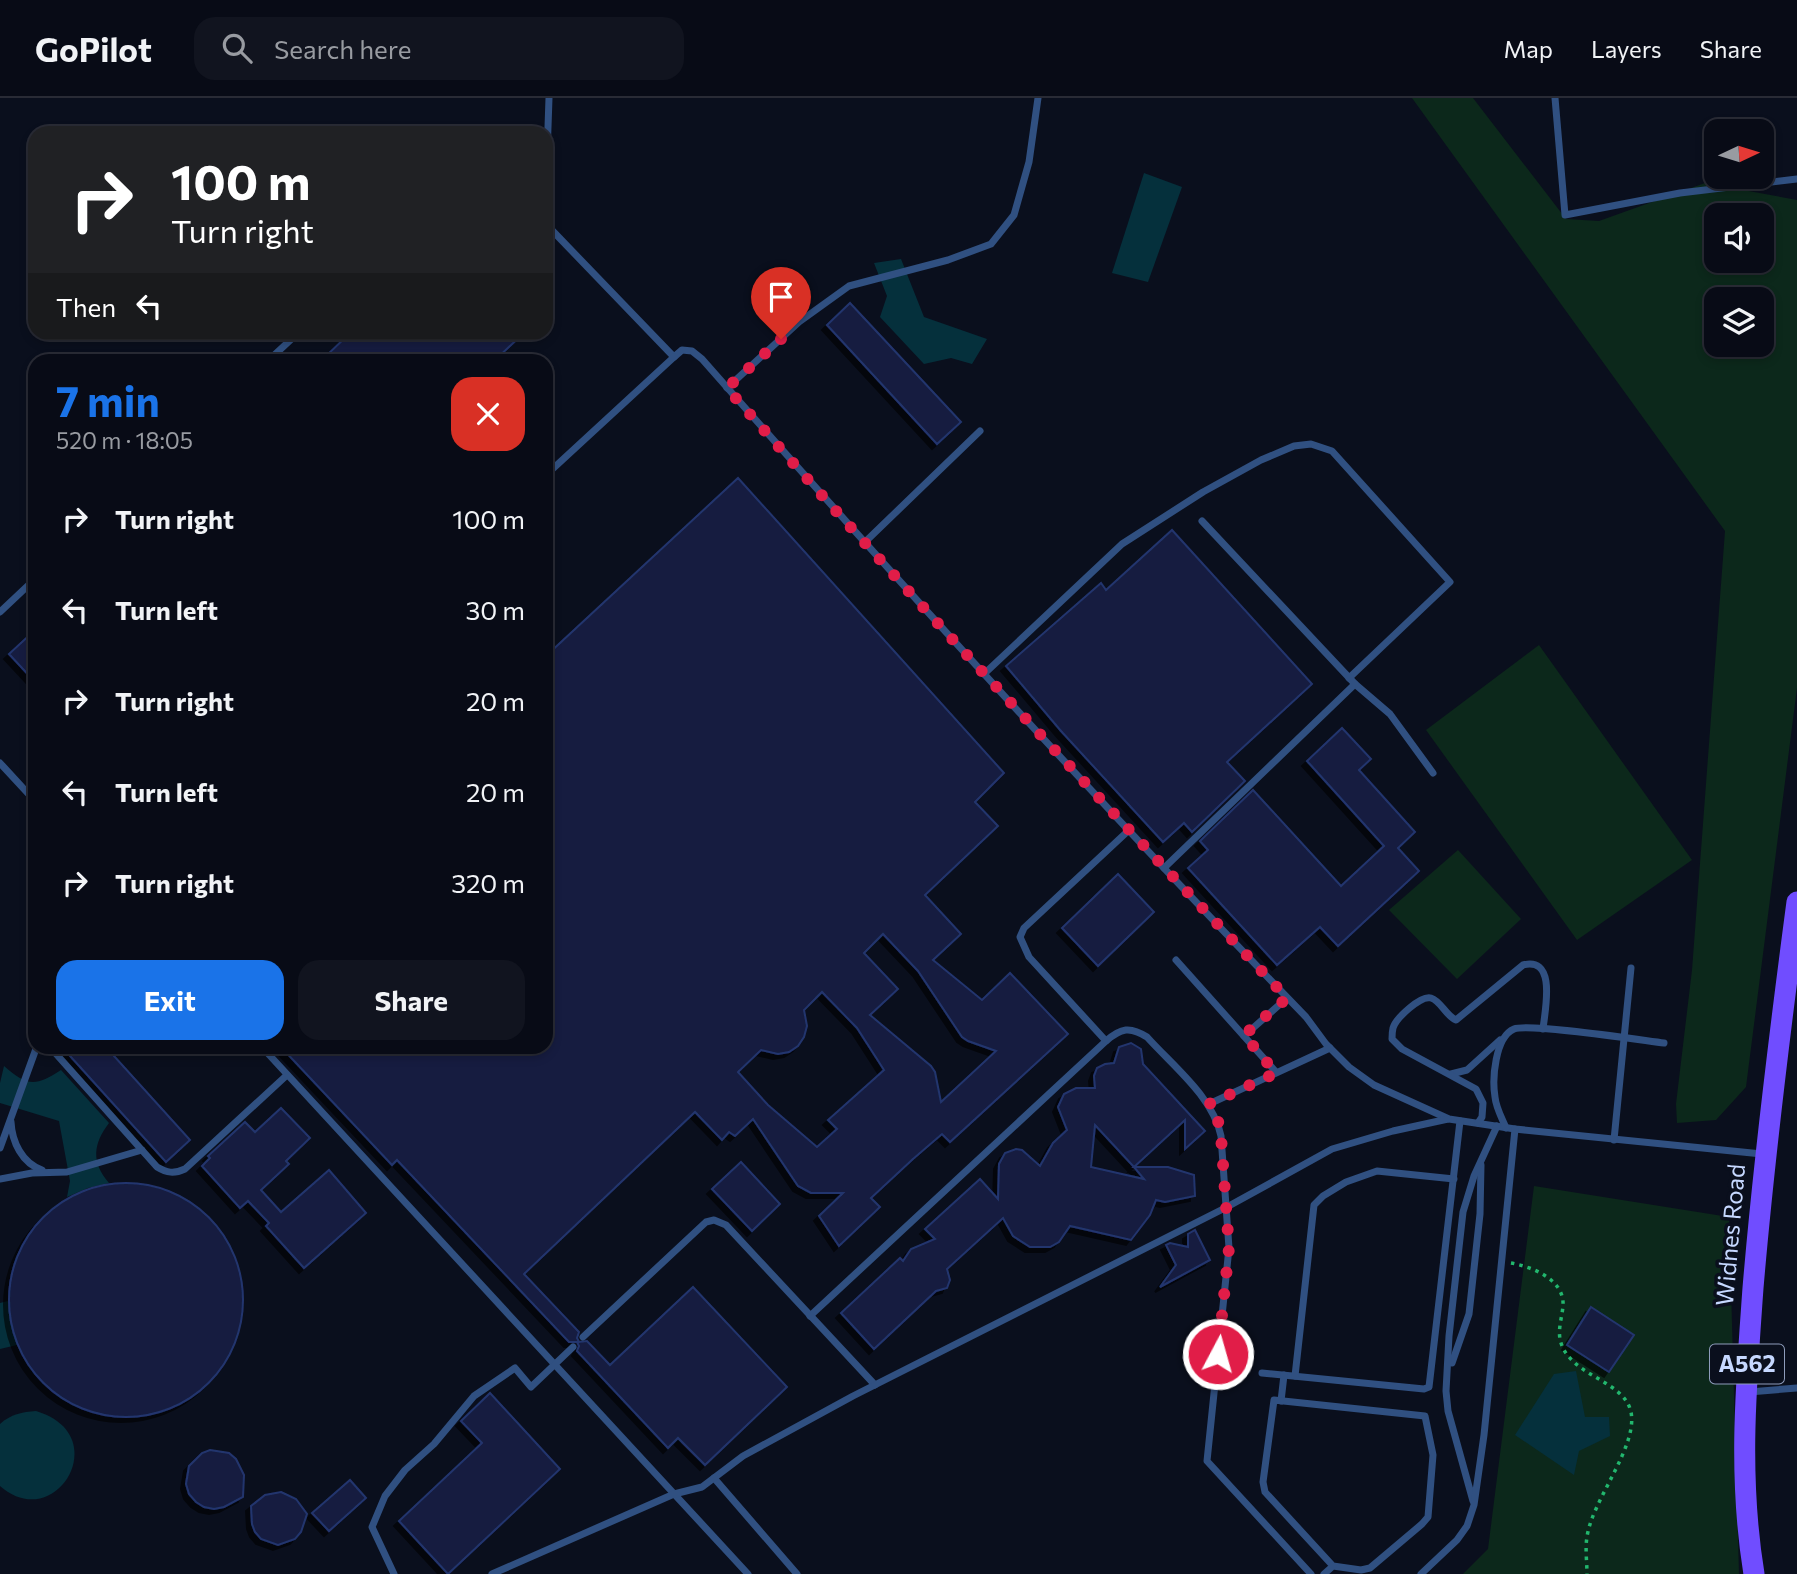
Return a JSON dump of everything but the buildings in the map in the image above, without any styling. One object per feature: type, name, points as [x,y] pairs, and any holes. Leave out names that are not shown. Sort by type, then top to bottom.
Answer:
[{"type":"main road","name":"Widnes Road","points":[[1754,1574],[1743,1473],[1745,1393],[1764,1155],[1797,902]]},
{"type":"lane","points":[[549,126],[550,98]]},
{"type":"lane","points":[[727,388],[799,323],[849,286],[948,260],[991,244],[1014,215],[1029,162],[1038,98]]},
{"type":"lane","points":[[1555,98],[1565,215],[1680,193],[1797,179]]},
{"type":"lane","points":[[553,231],[674,357]]},
{"type":"lane","points":[[276,354],[291,340]]},
{"type":"lane","points":[[553,469],[682,350],[692,351],[1128,831],[1349,1067],[1374,1085],[1449,1119],[1614,1140],[1764,1155]]},
{"type":"lane","points":[[864,542],[981,431]]},
{"type":"lane","points":[[984,674],[1122,544],[1203,492],[1294,446],[1311,444],[1332,451],[1450,582],[1164,868]]},
{"type":"lane","points":[[1202,521],[1352,681],[1390,715],[1433,774]]},
{"type":"lane","points":[[0,612],[28,586]]},
{"type":"lane","points":[[0,763],[28,793]]},
{"type":"lane","points":[[1106,1041],[1029,957],[1020,937],[1024,928],[1128,831]]},
{"type":"lane","points":[[1176,960],[1276,1073]]},
{"type":"lane","points":[[1478,1123],[1482,1117],[1483,1103],[1476,1088],[1402,1049],[1392,1039],[1392,1030],[1397,1020],[1428,997],[1434,999],[1450,1017],[1457,1020],[1523,965],[1531,963],[1539,967],[1547,983],[1544,1029]]},
{"type":"lane","points":[[1614,1140],[1631,968]]},
{"type":"lane","points":[[1244,1035],[1287,998]]},
{"type":"lane","points":[[810,1315],[1118,1030],[1127,1028],[1147,1037],[1209,1104],[1218,1121],[1221,1136],[1229,1248],[1207,1461],[1311,1574]]},
{"type":"lane","points":[[1450,1074],[1467,1070],[1514,1029],[1544,1029],[1664,1043]]},
{"type":"lane","points":[[1421,1574],[1468,1527],[1474,1505],[1502,1261],[1510,1128],[1495,1100],[1494,1088],[1499,1046],[1503,1037]]},
{"type":"lane","points":[[1209,1104],[1330,1048]]},
{"type":"lane","points":[[0,1148],[34,1054]]},
{"type":"lane","points":[[56,1054],[157,1167],[176,1173],[185,1169],[287,1075]]},
{"type":"lane","points":[[268,1054],[748,1574]]},
{"type":"lane","points":[[11,1118],[12,1135],[17,1147],[32,1167],[49,1172]]},
{"type":"lane","points":[[492,1574],[674,1494],[702,1487],[743,1456],[875,1385],[1227,1207],[1332,1149],[1393,1131],[1449,1119]]},
{"type":"lane","points":[[1262,1373],[1424,1389],[1429,1387],[1460,1121]]},
{"type":"lane","points":[[1474,1505],[1448,1411],[1446,1391],[1463,1212],[1497,1126]]},
{"type":"lane","points":[[0,1179],[67,1172],[142,1150]]},
{"type":"lane","points":[[1446,1391],[1453,1354],[1469,1314],[1480,1214],[1481,1161]]},
{"type":"lane","points":[[1295,1376],[1314,1205],[1346,1182],[1377,1171],[1454,1179]]},
{"type":"lane","points":[[583,1337],[706,1222],[714,1220],[726,1225],[875,1385]]},
{"type":"lane","points":[[394,1574],[372,1527],[385,1496],[405,1470],[434,1444],[474,1396],[515,1368],[531,1387],[573,1347]]},
{"type":"lane","points":[[1281,1401],[1284,1375]]},
{"type":"lane","points":[[1745,1393],[1797,1388]]},
{"type":"lane","points":[[1274,1400],[1425,1416],[1433,1455],[1428,1517],[1370,1568],[1361,1570],[1333,1566],[1265,1492],[1263,1482],[1274,1400]]},
{"type":"lane","points":[[714,1478],[797,1574]]},
{"type":"lane","points":[[1324,1574],[1333,1566]]},
{"type":"path","points":[[1502,1261],[1533,1269],[1560,1288],[1563,1303],[1560,1340],[1565,1353],[1578,1367],[1620,1394],[1631,1412],[1626,1445],[1595,1510],[1587,1536],[1587,1574]]},
{"type":"green space","points":[[1412,98],[1473,98],[1566,219],[1599,221],[1704,183],[1704,189],[1737,189],[1797,200],[1797,688],[1746,1087],[1716,1120],[1677,1123],[1676,1104],[1692,970],[1725,531]]},
{"type":"green space","points":[[1539,645],[1692,860],[1577,940],[1426,730]]},
{"type":"green space","points":[[1458,850],[1521,919],[1457,979],[1389,910]]},
{"type":"green space","points":[[1534,1186],[1729,1217],[1739,1574],[1463,1574],[1488,1549]]},
{"type":"water","points":[[1144,173],[1182,187],[1148,282],[1112,273]]},
{"type":"water","points":[[901,259],[924,317],[987,339],[972,364],[951,358],[924,364],[880,317],[887,296],[874,263]]},
{"type":"water","points":[[4,1066],[25,1081],[31,1082],[61,1070],[109,1123],[100,1138],[96,1153],[99,1168],[109,1183],[67,1197],[70,1181],[59,1121],[0,1103],[0,1083]]},
{"type":"water","points":[[8,1301],[17,1345],[0,1349],[0,1303]]},
{"type":"water","points":[[1576,1371],[1585,1417],[1609,1417],[1610,1436],[1579,1451],[1574,1475],[1515,1435],[1554,1374]]},
{"type":"water","points":[[36,1411],[60,1423],[72,1440],[74,1458],[69,1476],[57,1490],[40,1498],[21,1498],[0,1486],[0,1424],[17,1414]]},
{"type":"route","points":[[781,339],[727,388],[1128,831],[1287,998],[1244,1035],[1276,1073],[1209,1104],[1218,1121],[1221,1136],[1229,1248],[1218,1354]]}]
